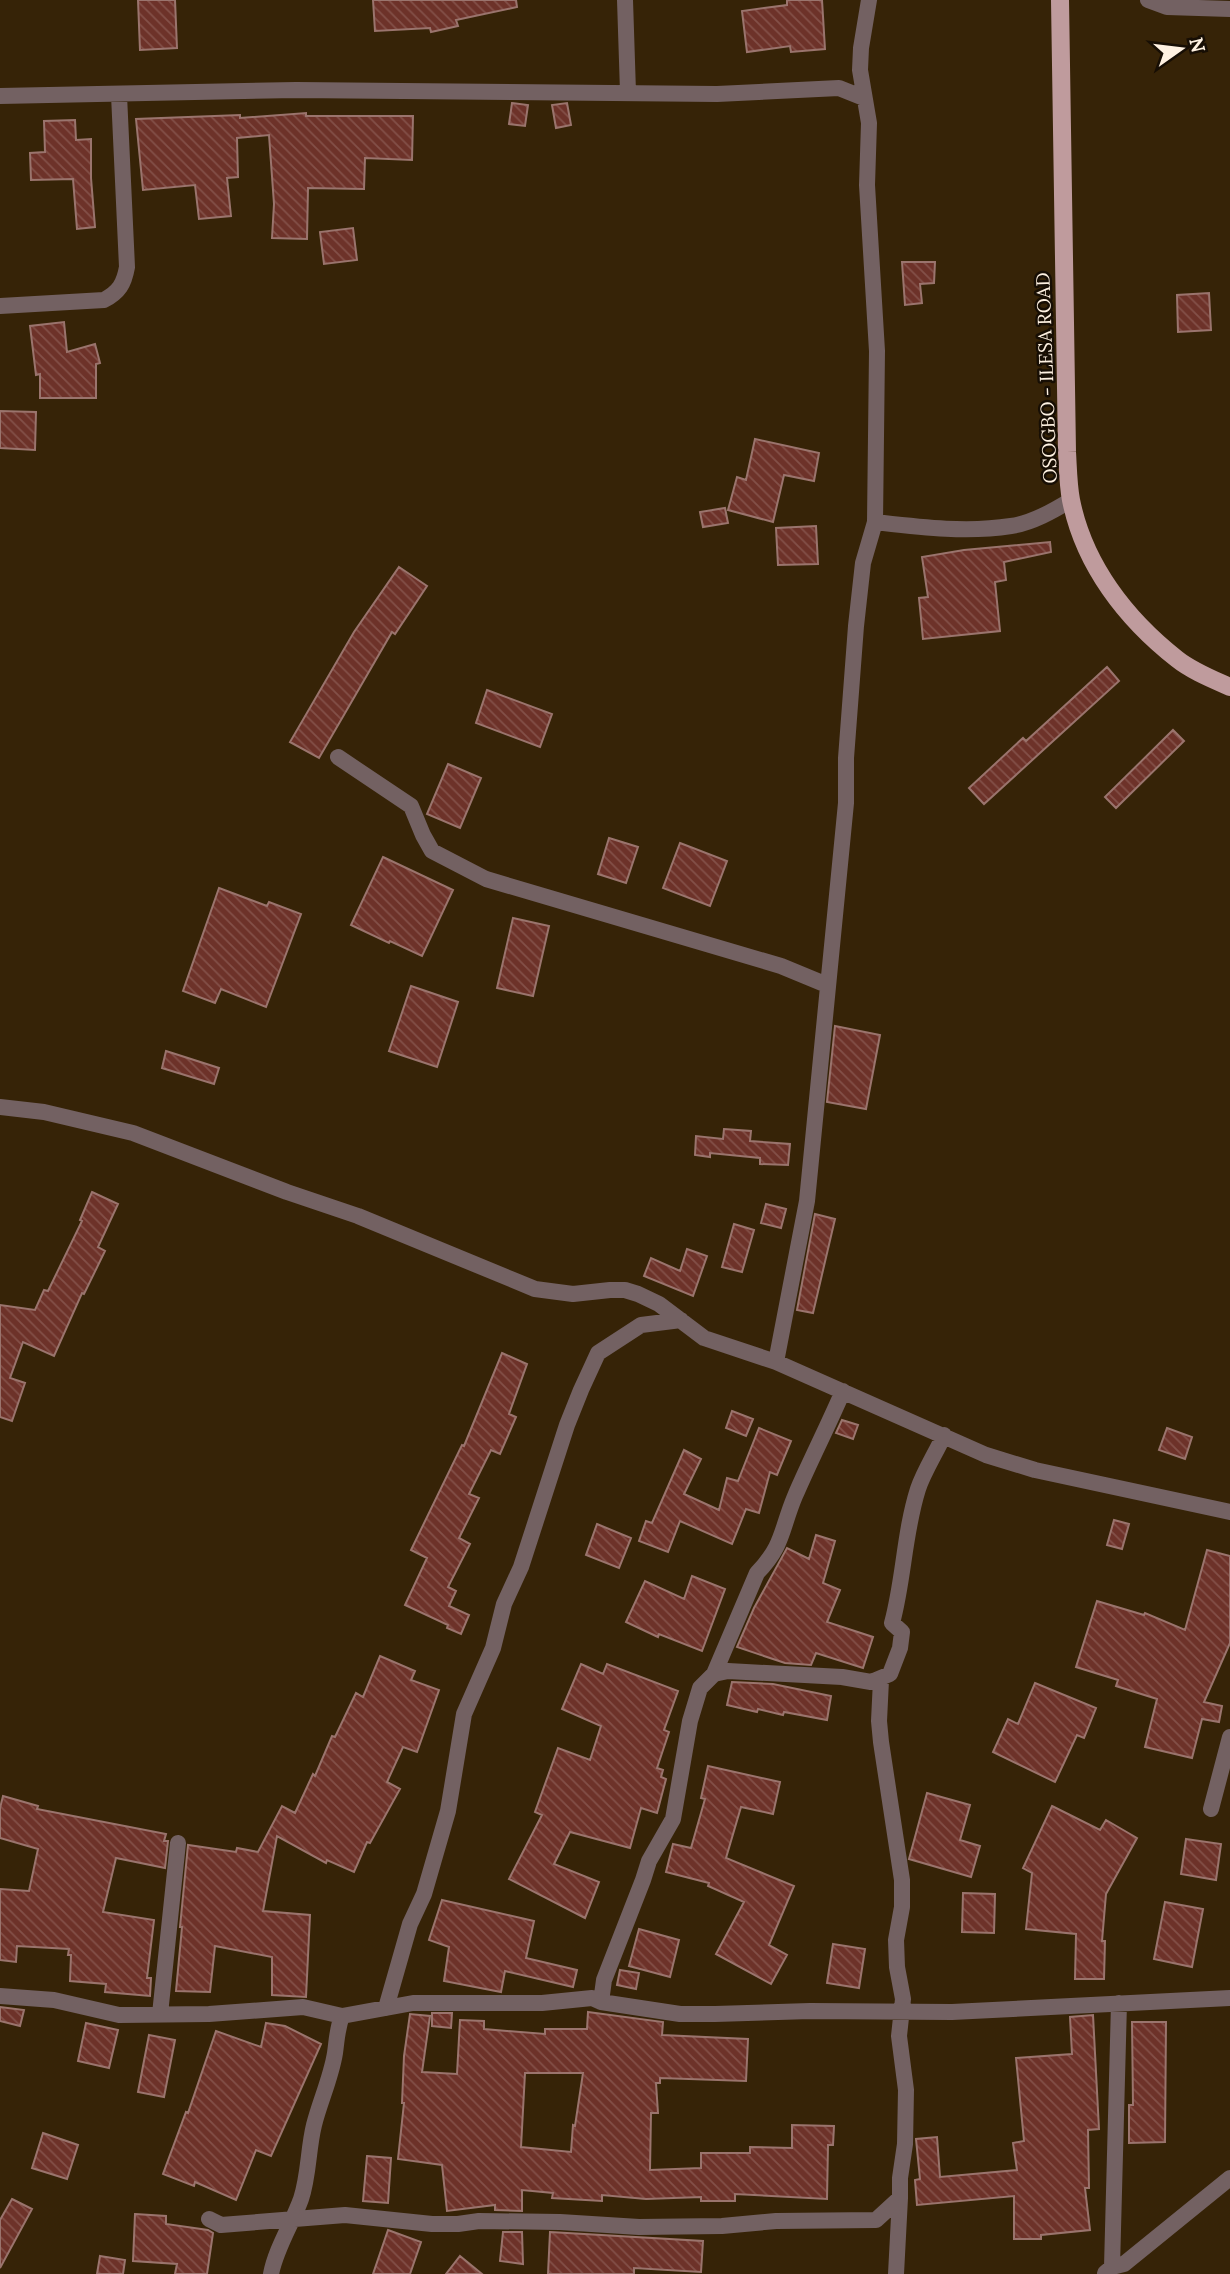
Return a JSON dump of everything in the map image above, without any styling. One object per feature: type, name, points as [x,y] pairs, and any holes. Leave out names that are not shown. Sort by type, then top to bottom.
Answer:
[{"type":"main road","name":"OSOGBO - ILESA ROAD","points":[[1060,0],[1066,452],[1071,500],[1090,555],[1107,586],[1130,616],[1179,661],[1230,687]]},
{"type":"street","points":[[625,0],[628,92]]},
{"type":"street","points":[[776,1362],[807,1201],[846,803],[846,758],[856,626],[863,563],[875,522],[877,351],[867,185],[869,123],[860,70],[869,0]]},
{"type":"street","points":[[1148,0],[1167,7],[1230,9]]},
{"type":"street","points":[[839,88],[860,70]]},
{"type":"street","points":[[0,96],[296,90],[716,94],[839,88],[864,98]]},
{"type":"street","points":[[0,306],[104,300],[116,294],[124,282],[127,267],[119,95]]},
{"type":"street","points":[[875,522],[937,529],[1012,526],[1049,513],[1071,500]]},
{"type":"street","points":[[338,757],[411,806],[432,851],[486,879],[781,966],[827,985]]},
{"type":"street","points":[[0,1107],[44,1112],[133,1133],[287,1192],[370,1220],[535,1289],[573,1294],[625,1290],[659,1304],[704,1338],[776,1362],[986,1455],[1035,1470],[1230,1512]]},
{"type":"street","points":[[386,2008],[410,1924],[425,1894],[448,1811],[464,1714],[493,1647],[504,1604],[521,1567],[563,1434],[581,1390],[598,1353],[641,1325],[681,1321]]},
{"type":"street","points":[[601,2002],[604,1980],[649,1861],[673,1819],[690,1721],[700,1688],[714,1674],[757,1573],[780,1543],[794,1498],[843,1391]]},
{"type":"street","points":[[714,1674],[728,1671],[871,1682],[890,1674],[900,1648],[902,1632],[892,1623],[898,1603],[906,1540],[918,1487],[944,1435]]},
{"type":"street","points":[[881,1680],[879,1721],[902,1880],[902,1907],[896,1940],[903,1999],[899,2036],[906,2090],[896,2274]]},
{"type":"street","points":[[1211,1809],[1230,1737]]},
{"type":"street","points":[[160,2014],[178,1843]]},
{"type":"street","points":[[0,1996],[54,2000],[119,2015],[209,2014],[303,2007],[342,2016],[413,2003],[542,2003],[592,1998],[601,2002],[680,2014],[952,2012],[1230,1998]]},
{"type":"street","points":[[1117,2270],[1119,2003]]},
{"type":"street","points":[[271,2274],[301,2200],[314,2125],[330,2074],[336,2030],[342,2016]]},
{"type":"street","points":[[1117,2270],[1230,2178]]},
{"type":"street","points":[[209,2220],[221,2225],[345,2215],[432,2224],[479,2221],[560,2222],[639,2227],[722,2226],[776,2221],[857,2222],[876,2220],[900,2198]]},
{"type":"building","points":[[138,0],[175,0],[177,48],[140,50]]},
{"type":"building","points":[[373,0],[516,0],[517,7],[456,20],[458,26],[431,32],[430,28],[375,31]]},
{"type":"building","points":[[787,0],[822,0],[825,49],[791,52],[790,46],[747,52],[742,11],[787,5]]},
{"type":"building","points":[[512,103],[528,105],[525,126],[509,124]]},
{"type":"building","points":[[567,103],[571,125],[556,128],[552,105]]},
{"type":"building","points":[[306,113],[306,116],[413,116],[412,160],[365,158],[364,189],[308,188],[307,239],[272,238],[274,204],[269,135],[237,138],[238,177],[227,178],[231,216],[199,219],[195,185],[143,190],[136,119],[240,115],[240,118]]},
{"type":"building","points":[[75,120],[76,140],[91,139],[95,227],[77,229],[73,179],[31,180],[30,153],[45,152],[44,121]]},
{"type":"building","points":[[353,228],[357,260],[324,264],[320,232]]},
{"type":"building","points":[[902,262],[935,262],[934,283],[920,284],[922,303],[905,305]]},
{"type":"building","points":[[1209,293],[1211,330],[1178,332],[1177,295]]},
{"type":"building","points":[[64,322],[67,352],[95,344],[100,363],[96,364],[96,398],[40,398],[40,374],[36,375],[30,326]]},
{"type":"building","points":[[0,411],[36,412],[35,450],[0,448]]},
{"type":"building","points":[[755,439],[819,453],[814,481],[784,475],[773,522],[728,510],[737,477],[746,480]]},
{"type":"building","points":[[725,508],[728,523],[703,527],[700,512]]},
{"type":"building","points":[[816,526],[818,564],[778,565],[776,528]]},
{"type":"building","points":[[1050,542],[1051,552],[1004,562],[1006,580],[995,582],[1000,631],[923,639],[919,598],[928,597],[922,557]]},
{"type":"building","points":[[399,567],[427,586],[395,634],[392,632],[319,758],[290,742],[354,632]]},
{"type":"building","points":[[1107,667],[1119,681],[984,804],[969,788],[1023,738],[1026,741]]},
{"type":"building","points":[[487,690],[552,714],[540,747],[476,723]]},
{"type":"building","points":[[1173,730],[1184,741],[1116,808],[1105,797]]},
{"type":"building","points":[[448,764],[481,778],[460,828],[427,814]]},
{"type":"building","points":[[609,838],[638,847],[626,883],[598,874]]},
{"type":"building","points":[[680,843],[727,861],[710,906],[663,888]]},
{"type":"building","points":[[383,857],[453,890],[422,956],[351,925]]},
{"type":"building","points":[[219,888],[267,906],[269,902],[301,914],[266,1007],[221,989],[215,1003],[183,991]]},
{"type":"building","points":[[513,918],[549,926],[533,996],[497,988]]},
{"type":"building","points":[[411,986],[458,1002],[437,1067],[389,1051]]},
{"type":"building","points":[[835,1026],[880,1035],[866,1109],[827,1102]]},
{"type":"building","points":[[166,1051],[219,1068],[214,1084],[162,1068]]},
{"type":"building","points":[[724,1129],[751,1131],[750,1141],[790,1144],[788,1165],[760,1164],[760,1158],[710,1153],[710,1157],[695,1155],[696,1136],[723,1139]]},
{"type":"building","points":[[92,1192],[118,1204],[98,1247],[105,1251],[84,1294],[82,1293],[54,1356],[23,1342],[10,1378],[25,1383],[12,1421],[0,1417],[0,1305],[35,1310],[44,1290],[48,1291],[82,1221],[80,1220]]},
{"type":"building","points":[[766,1204],[786,1209],[781,1228],[761,1223]]},
{"type":"building","points":[[815,1214],[835,1219],[813,1313],[797,1310]]},
{"type":"building","points":[[734,1224],[754,1230],[742,1272],[722,1267]]},
{"type":"building","points":[[687,1249],[707,1256],[693,1296],[644,1276],[651,1258],[680,1271]]},
{"type":"building","points":[[502,1353],[527,1364],[509,1414],[516,1417],[500,1454],[491,1450],[469,1494],[479,1498],[459,1538],[470,1544],[448,1587],[456,1591],[449,1606],[469,1615],[461,1634],[405,1605],[427,1558],[411,1550],[462,1445],[464,1446]]},
{"type":"building","points":[[732,1411],[753,1419],[746,1436],[726,1428]]},
{"type":"building","points":[[842,1420],[858,1425],[853,1439],[836,1433]]},
{"type":"building","points":[[759,1428],[791,1441],[777,1475],[770,1472],[759,1513],[746,1509],[732,1544],[680,1521],[668,1552],[639,1541],[646,1521],[652,1523],[684,1450],[701,1459],[684,1494],[719,1510],[727,1478],[738,1481]]},
{"type":"building","points":[[1167,1428],[1192,1437],[1185,1459],[1159,1450]]},
{"type":"building","points":[[1114,1520],[1129,1524],[1122,1549],[1107,1545]]},
{"type":"building","points":[[597,1524],[631,1538],[619,1568],[586,1555]]},
{"type":"building","points":[[816,1535],[835,1541],[823,1583],[840,1590],[827,1622],[873,1637],[863,1668],[816,1653],[811,1665],[785,1663],[737,1647],[754,1608],[787,1548],[809,1559]]},
{"type":"building","points":[[1207,1550],[1230,1556],[1230,1643],[1204,1702],[1222,1706],[1219,1722],[1202,1719],[1192,1758],[1145,1747],[1157,1699],[1116,1686],[1118,1680],[1076,1667],[1097,1601],[1144,1615],[1145,1613],[1185,1630]]},
{"type":"building","points":[[692,1576],[725,1589],[702,1651],[659,1634],[658,1637],[626,1622],[645,1581],[684,1599]]},
{"type":"building","points":[[380,1656],[415,1671],[411,1680],[439,1690],[417,1752],[403,1747],[387,1782],[400,1789],[370,1843],[367,1842],[354,1872],[327,1860],[326,1863],[277,1836],[263,1911],[310,1915],[306,1997],[272,1995],[272,1957],[215,1946],[210,1992],[176,1991],[188,1845],[236,1852],[237,1848],[258,1852],[282,1806],[295,1813],[356,1693],[363,1697]]},
{"type":"building","points":[[581,1664],[603,1674],[607,1664],[678,1691],[664,1730],[669,1732],[657,1768],[663,1770],[661,1777],[666,1779],[657,1813],[641,1808],[630,1848],[570,1832],[554,1864],[599,1882],[585,1918],[509,1879],[542,1815],[535,1812],[558,1748],[590,1760],[601,1726],[562,1709]]},
{"type":"building","points":[[732,1682],[773,1684],[831,1696],[827,1720],[758,1709],[757,1712],[727,1705]]},
{"type":"building","points":[[1035,1683],[1096,1708],[1084,1738],[1077,1735],[1055,1782],[993,1752],[1008,1719],[1018,1724]]},
{"type":"building","points":[[708,1766],[780,1782],[773,1814],[741,1807],[726,1858],[794,1886],[769,1945],[787,1955],[771,1984],[716,1954],[744,1902],[708,1886],[709,1883],[666,1872],[673,1844],[691,1848],[705,1799],[701,1798]]},
{"type":"building","points":[[927,1793],[970,1805],[960,1840],[980,1846],[971,1877],[909,1859]]},
{"type":"building","points":[[3,1796],[38,1806],[37,1809],[166,1834],[164,1841],[168,1841],[165,1868],[116,1858],[103,1912],[154,1920],[147,1978],[151,1978],[150,1996],[105,1992],[106,1984],[70,1981],[69,1949],[17,1946],[16,1962],[0,1960],[0,1889],[29,1891],[38,1849],[0,1838],[0,1808]]},
{"type":"building","points":[[1052,1806],[1100,1830],[1106,1820],[1137,1838],[1106,1894],[1102,1941],[1105,1941],[1104,1979],[1075,1979],[1076,1934],[1026,1929],[1032,1873],[1023,1868]]},
{"type":"building","points":[[1186,1839],[1221,1844],[1216,1880],[1181,1874]]},
{"type":"building","points":[[963,1893],[995,1894],[994,1933],[962,1932]]},
{"type":"building","points":[[442,1900],[534,1921],[526,1958],[577,1970],[573,1987],[505,1971],[501,1992],[444,1981],[449,1947],[429,1940]]},
{"type":"building","points":[[1165,1902],[1203,1909],[1192,1967],[1154,1959]]},
{"type":"building","points":[[639,1929],[679,1940],[670,1977],[629,1966]]},
{"type":"building","points":[[833,1944],[865,1949],[859,1988],[827,1983]]},
{"type":"building","points":[[620,1970],[639,1973],[636,1989],[617,1985]]},
{"type":"building","points":[[0,2007],[24,2010],[20,2026],[0,2021]]},
{"type":"building","points":[[588,2012],[663,2022],[662,2035],[748,2039],[746,2081],[660,2078],[660,2083],[656,2083],[658,2113],[651,2113],[650,2170],[701,2168],[701,2153],[750,2153],[750,2147],[792,2148],[792,2125],[834,2126],[833,2145],[828,2145],[827,2199],[735,2194],[735,2201],[701,2201],[701,2197],[646,2199],[602,2195],[602,2201],[552,2198],[553,2193],[522,2190],[522,2211],[495,2210],[495,2205],[447,2211],[442,2165],[398,2159],[404,2103],[404,2056],[410,2014],[430,2016],[422,2072],[457,2074],[460,2020],[484,2021],[484,2029],[545,2034],[545,2029],[587,2029]],"holes":[[[525,2073],[583,2073],[571,2152],[521,2147]]]},
{"type":"building","points":[[432,2013],[452,2013],[451,2028],[432,2026]]},
{"type":"building","points":[[1093,2015],[1099,2129],[1088,2130],[1089,2188],[1085,2188],[1090,2230],[1041,2235],[1041,2239],[1014,2239],[1014,2196],[917,2205],[915,2180],[920,2179],[916,2139],[937,2137],[940,2177],[1017,2170],[1013,2143],[1024,2141],[1016,2058],[1072,2054],[1070,2017]]},
{"type":"building","points":[[1132,2022],[1166,2022],[1165,2142],[1129,2143],[1129,2105],[1133,2105]]},
{"type":"building","points":[[86,2023],[118,2030],[109,2068],[78,2061]]},
{"type":"building","points":[[266,2023],[285,2026],[321,2044],[271,2156],[256,2150],[236,2200],[195,2182],[194,2186],[163,2174],[186,2112],[188,2113],[216,2031],[261,2047]]},
{"type":"building","points":[[149,2035],[175,2040],[164,2097],[138,2092]]},
{"type":"building","points":[[43,2133],[78,2145],[67,2179],[32,2168]]},
{"type":"building","points":[[367,2156],[391,2158],[388,2203],[363,2201]]},
{"type":"building","points":[[12,2199],[32,2209],[0,2268],[0,2220]]},
{"type":"building","points":[[135,2214],[166,2216],[166,2224],[213,2233],[207,2274],[175,2274],[177,2264],[133,2261]]},
{"type":"building","points":[[388,2230],[421,2242],[410,2274],[373,2274]]},
{"type":"building","points":[[503,2232],[522,2232],[523,2264],[500,2261]]},
{"type":"building","points":[[550,2232],[703,2241],[701,2272],[634,2268],[634,2274],[548,2274]]},
{"type":"building","points":[[100,2256],[125,2260],[123,2274],[97,2274]]},
{"type":"building","points":[[460,2256],[482,2274],[446,2274]]}]
